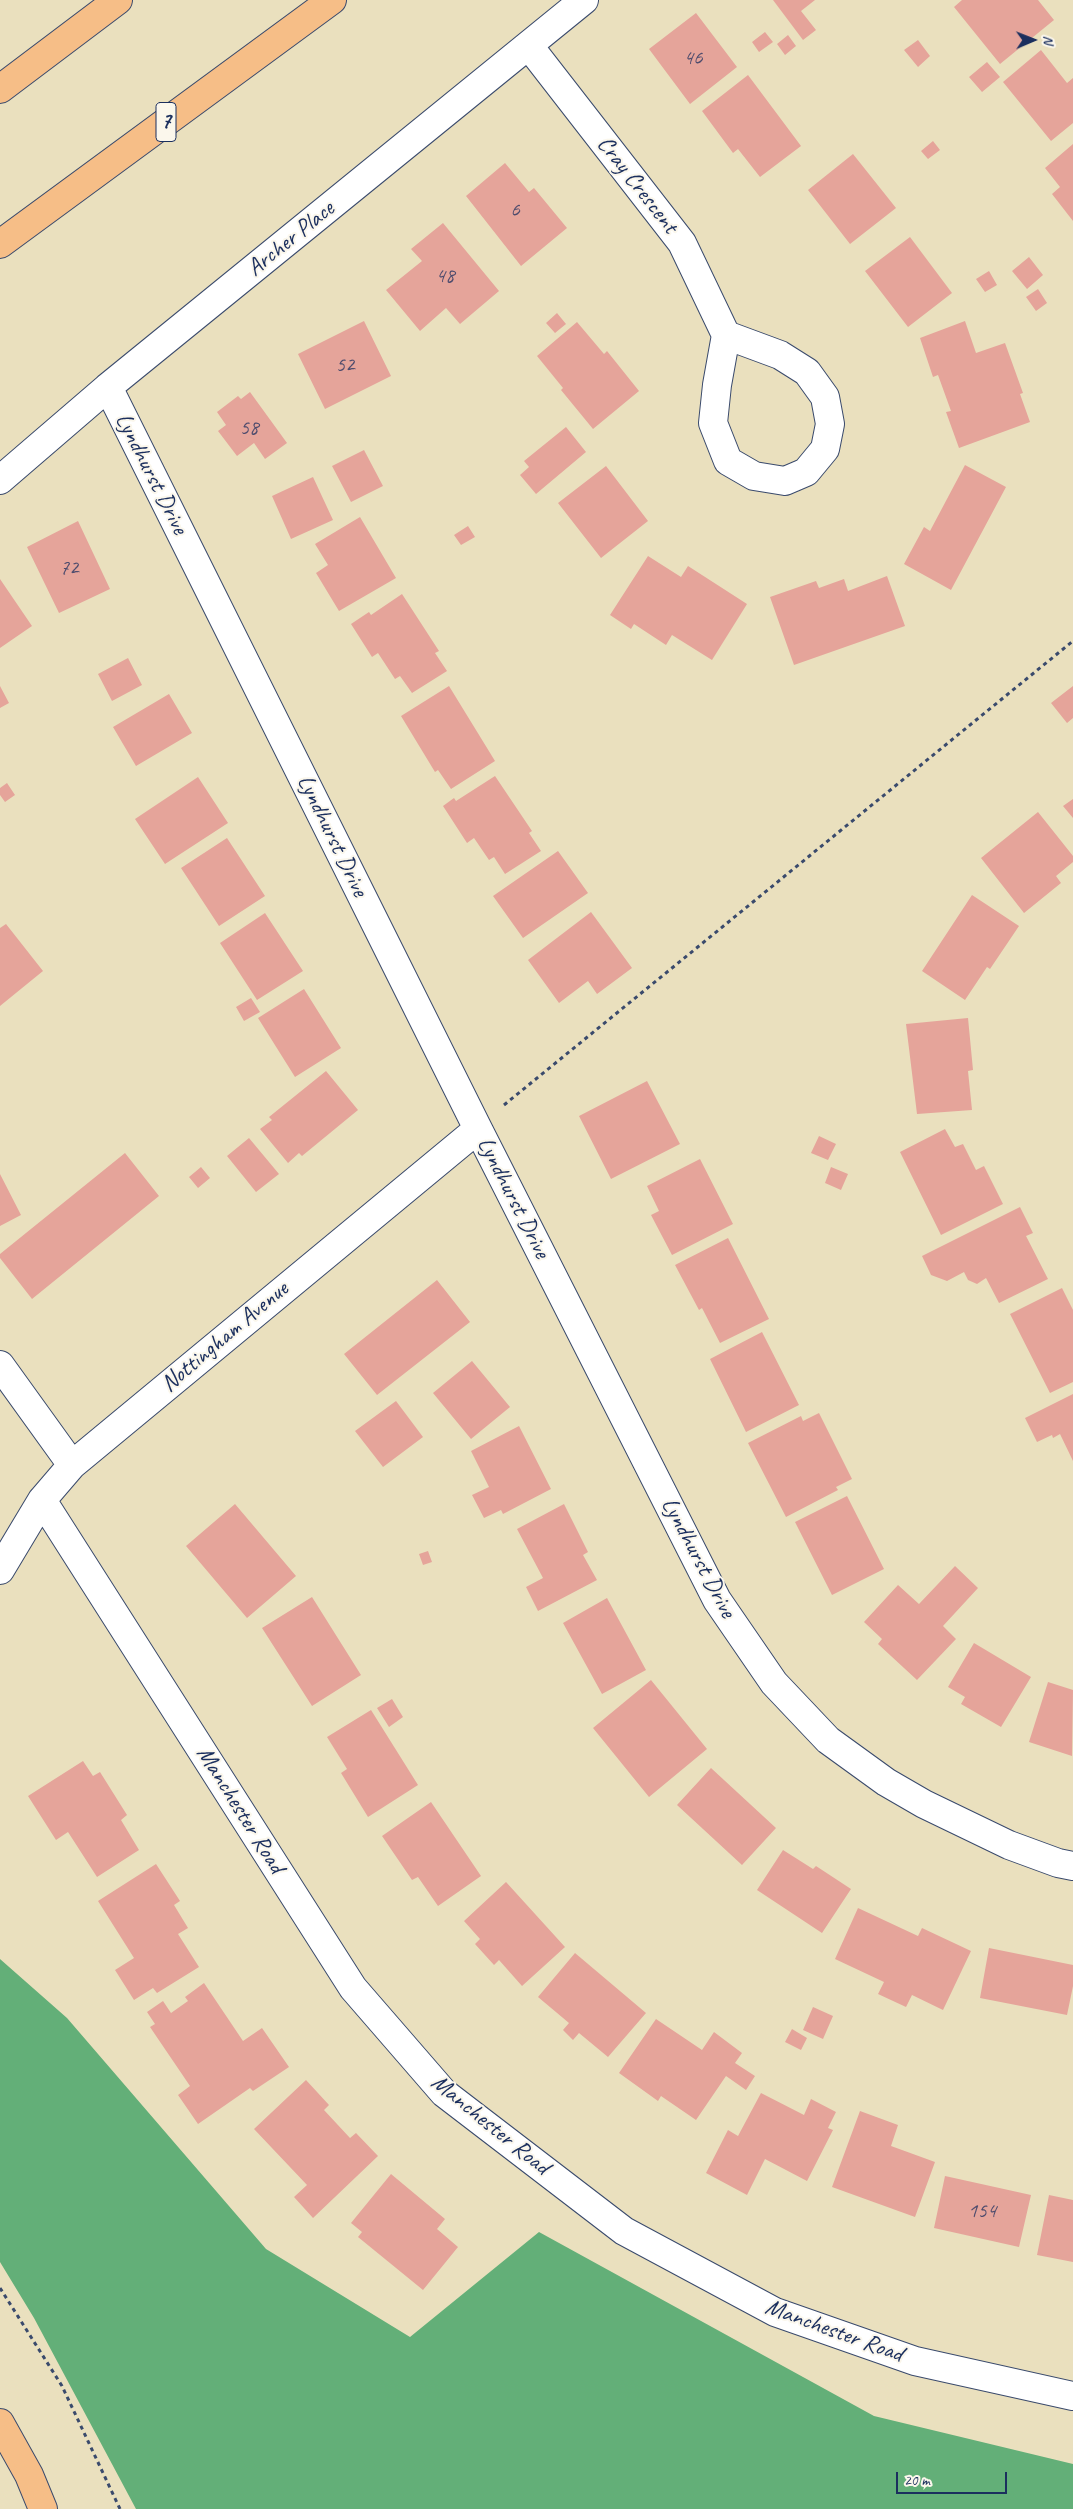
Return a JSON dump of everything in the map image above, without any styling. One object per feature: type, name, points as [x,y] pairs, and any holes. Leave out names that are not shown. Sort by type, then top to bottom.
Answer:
[{"type":"main road","points":[[0,89],[118,0]]},
{"type":"main road","name":"7","points":[[0,244],[332,0]]},
{"type":"main road","points":[[0,2423],[30,2475],[43,2509]]},
{"type":"street","name":"Archer Place","points":[[0,480],[108,387],[584,0]]},
{"type":"street","name":"Cray Crescent","points":[[529,46],[682,243],[726,335]]},
{"type":"street","points":[[726,335],[780,355],[806,372],[825,397],[830,424],[825,449],[806,472],[785,481],[754,476],[728,461],[713,423],[726,335]]},
{"type":"street","name":"Lyndhurst Drive","points":[[108,387],[478,1129],[717,1600],[774,1683],[828,1740],[886,1782],[924,1804],[1009,1845],[1058,1863],[1073,1866]]},
{"type":"street","name":"Nottingham Avenue","points":[[0,1570],[42,1500],[72,1465],[478,1129]]},
{"type":"street","points":[[0,1365],[72,1465]]},
{"type":"street","name":"Manchester Road","points":[[42,1500],[353,1988],[444,2093],[624,2231],[775,2312],[915,2361],[1073,2396]]},
{"type":"path","points":[[478,1129],[527,1086],[1073,641]]},
{"type":"path","points":[[0,2288],[62,2386],[120,2509]]},
{"type":"green space","points":[[0,1959],[67,2018],[266,2249],[410,2337],[539,2232],[874,2416],[1073,2464],[1073,2509],[136,2509],[34,2318],[0,2262]]},
{"type":"building","points":[[773,0],[815,0],[801,11],[816,30],[803,40]]},
{"type":"building","points":[[962,0],[1038,0],[1054,20],[1000,64],[954,7]]},
{"type":"building","points":[[696,13],[737,67],[690,104],[649,49]]},
{"type":"building","points":[[765,32],[773,42],[759,52],[752,42]]},
{"type":"building","points":[[788,35],[796,46],[785,55],[777,44]]},
{"type":"building","points":[[918,40],[930,56],[918,67],[904,50]]},
{"type":"building","points":[[1041,50],[1067,83],[1073,78],[1073,123],[1051,141],[1003,82]]},
{"type":"building","points":[[987,62],[1000,77],[982,92],[969,77]]},
{"type":"building","points":[[748,75],[801,146],[760,177],[738,149],[733,153],[702,111]]},
{"type":"building","points":[[933,141],[940,150],[928,159],[921,151]]},
{"type":"building","points":[[1073,144],[1073,221],[1052,194],[1060,187],[1045,168]]},
{"type":"building","points":[[853,154],[896,208],[850,244],[808,190]]},
{"type":"building","points":[[505,163],[529,192],[534,188],[567,228],[521,266],[466,196]]},
{"type":"building","points":[[443,223],[499,291],[460,324],[446,308],[420,331],[386,290],[422,261],[411,249]]},
{"type":"building","points":[[910,237],[952,293],[908,327],[865,271]]},
{"type":"building","points":[[1029,257],[1043,275],[1027,289],[1012,271]]},
{"type":"building","points":[[989,271],[997,285],[985,292],[976,279]]},
{"type":"building","points":[[1038,289],[1047,303],[1036,311],[1026,297]]},
{"type":"building","points":[[557,313],[566,324],[555,333],[546,323]]},
{"type":"building","points":[[364,321],[391,376],[325,409],[298,354]]},
{"type":"building","points":[[965,321],[976,353],[1005,343],[1023,393],[1020,394],[1030,422],[959,448],[946,412],[951,411],[938,375],[933,377],[920,338]]},
{"type":"building","points":[[577,322],[604,354],[607,351],[639,391],[593,429],[561,390],[563,388],[537,356]]},
{"type":"building","points":[[250,392],[287,443],[265,459],[254,443],[237,456],[218,431],[226,425],[217,412],[238,396],[241,399]]},
{"type":"building","points":[[566,427],[586,452],[536,494],[520,475],[529,467],[524,461]]},
{"type":"building","points":[[364,450],[383,486],[351,502],[332,466]]},
{"type":"building","points":[[965,465],[1006,487],[951,590],[904,564],[924,527],[930,531]]},
{"type":"building","points":[[606,466],[648,521],[601,558],[558,503]]},
{"type":"building","points":[[313,477],[333,520],[291,539],[272,496]]},
{"type":"building","points":[[360,517],[396,578],[339,611],[316,573],[328,565],[315,544]]},
{"type":"building","points":[[78,521],[110,589],[59,613],[27,547]]},
{"type":"building","points":[[468,526],[475,537],[461,545],[454,535]]},
{"type":"building","points":[[648,556],[681,577],[688,566],[747,604],[712,660],[672,635],[666,645],[634,624],[631,629],[610,615]]},
{"type":"building","points":[[887,576],[905,626],[794,665],[770,597],[816,581],[819,588],[844,579],[848,591]]},
{"type":"building","points":[[0,579],[32,626],[0,648]]},
{"type":"building","points":[[402,594],[439,651],[435,653],[447,671],[412,693],[400,676],[395,679],[378,653],[372,657],[351,624],[369,612],[371,615]]},
{"type":"building","points":[[128,658],[142,685],[112,701],[98,674]]},
{"type":"building","points":[[0,686],[9,703],[0,708]]},
{"type":"building","points":[[449,686],[495,761],[451,789],[438,770],[435,772],[401,716]]},
{"type":"building","points":[[1073,686],[1073,718],[1067,723],[1051,703]]},
{"type":"building","points":[[169,694],[192,733],[136,766],[113,727]]},
{"type":"building","points":[[495,776],[532,831],[529,833],[541,851],[505,874],[494,857],[489,860],[474,838],[467,843],[443,806],[454,798],[456,801]]},
{"type":"building","points":[[198,777],[228,823],[165,864],[135,819]]},
{"type":"building","points":[[7,783],[15,795],[5,802],[0,795],[0,788]]},
{"type":"building","points":[[1073,799],[1073,818],[1063,806]]},
{"type":"building","points":[[1038,812],[1073,856],[1073,862],[1056,876],[1061,883],[1024,913],[981,858]]},
{"type":"building","points":[[227,838],[265,896],[219,926],[181,868]]},
{"type":"building","points":[[558,851],[588,893],[523,938],[493,896]]},
{"type":"building","points":[[972,895],[1019,926],[990,969],[987,967],[965,1000],[922,971]]},
{"type":"building","points":[[591,912],[632,968],[597,994],[588,981],[559,1003],[528,960]]},
{"type":"building","points":[[265,913],[303,971],[257,1000],[220,943]]},
{"type":"building","points":[[6,924],[43,971],[0,1006],[0,928]]},
{"type":"building","points":[[304,989],[341,1048],[295,1077],[258,1018]]},
{"type":"building","points":[[251,998],[260,1012],[244,1021],[236,1007]]},
{"type":"building","points":[[968,1018],[973,1070],[968,1071],[972,1110],[917,1114],[906,1024]]},
{"type":"building","points":[[326,1071],[358,1110],[302,1156],[299,1153],[288,1163],[260,1129],[272,1120],[269,1117]]},
{"type":"building","points":[[647,1081],[680,1144],[611,1179],[579,1116]]},
{"type":"building","points":[[945,1129],[955,1147],[963,1144],[976,1170],[984,1166],[1003,1204],[941,1235],[900,1152]]},
{"type":"building","points":[[819,1136],[836,1144],[828,1160],[811,1153]]},
{"type":"building","points":[[249,1138],[279,1174],[256,1192],[227,1156]]},
{"type":"building","points":[[125,1153],[159,1196],[32,1299],[0,1258],[0,1254]]},
{"type":"building","points":[[700,1159],[733,1224],[672,1255],[651,1215],[659,1211],[647,1186]]},
{"type":"building","points":[[201,1167],[210,1178],[198,1188],[189,1177]]},
{"type":"building","points":[[831,1167],[848,1174],[841,1190],[825,1183]]},
{"type":"building","points":[[0,1174],[21,1215],[0,1226]]},
{"type":"building","points":[[1020,1207],[1033,1233],[1026,1236],[1048,1279],[999,1303],[986,1278],[977,1284],[968,1280],[964,1272],[947,1281],[931,1275],[922,1256]]},
{"type":"building","points":[[728,1238],[769,1319],[720,1343],[702,1308],[699,1310],[675,1265]]},
{"type":"building","points":[[437,1280],[470,1322],[377,1395],[344,1354]]},
{"type":"building","points":[[1062,1288],[1073,1310],[1073,1382],[1050,1393],[1010,1314]]},
{"type":"building","points":[[762,1332],[799,1405],[746,1432],[710,1359]]},
{"type":"building","points":[[472,1361],[510,1407],[471,1439],[433,1393]]},
{"type":"building","points":[[1073,1394],[1073,1461],[1060,1434],[1053,1438],[1052,1435],[1037,1442],[1025,1418]]},
{"type":"building","points":[[396,1401],[423,1437],[383,1467],[355,1431]]},
{"type":"building","points":[[819,1413],[852,1479],[836,1487],[838,1490],[786,1517],[748,1443],[801,1416],[803,1421]]},
{"type":"building","points":[[519,1426],[551,1489],[503,1514],[501,1510],[484,1518],[472,1495],[489,1487],[471,1451]]},
{"type":"building","points":[[847,1496],[884,1569],[832,1595],[795,1522]]},
{"type":"building","points":[[235,1504],[296,1576],[247,1618],[186,1546]]},
{"type":"building","points":[[564,1504],[588,1552],[583,1555],[597,1580],[538,1611],[526,1587],[543,1578],[517,1529]]},
{"type":"building","points":[[428,1551],[432,1562],[423,1565],[419,1554]]},
{"type":"building","points":[[955,1566],[978,1588],[943,1626],[956,1639],[917,1680],[878,1644],[882,1639],[864,1622],[898,1585],[919,1604]]},
{"type":"building","points":[[312,1597],[361,1675],[312,1706],[262,1628]]},
{"type":"building","points":[[607,1598],[646,1670],[602,1694],[563,1623]]},
{"type":"building","points":[[974,1643],[1031,1677],[1001,1727],[961,1704],[965,1697],[948,1687]]},
{"type":"building","points":[[651,1680],[707,1749],[649,1797],[593,1728]]},
{"type":"building","points":[[1048,1682],[1073,1690],[1072,1756],[1029,1742]]},
{"type":"building","points":[[392,1699],[403,1717],[389,1727],[377,1708]]},
{"type":"building","points":[[371,1710],[418,1785],[368,1817],[341,1773],[347,1769],[327,1737]]},
{"type":"building","points":[[83,1761],[93,1776],[100,1772],[127,1815],[121,1820],[139,1850],[97,1877],[68,1832],[56,1840],[28,1796]]},
{"type":"building","points":[[711,1768],[776,1828],[742,1865],[677,1805]]},
{"type":"building","points":[[431,1802],[481,1876],[438,1906],[418,1877],[412,1880],[382,1836]]},
{"type":"building","points":[[783,1850],[813,1869],[816,1866],[851,1889],[822,1933],[757,1890]]},
{"type":"building","points":[[156,1864],[180,1901],[174,1905],[188,1928],[178,1934],[199,1967],[157,1993],[153,1988],[134,2000],[115,1970],[134,1958],[98,1901]]},
{"type":"building","points":[[506,1882],[565,1947],[522,1986],[499,1960],[494,1965],[475,1944],[480,1939],[464,1921]]},
{"type":"building","points":[[858,1908],[918,1936],[922,1928],[971,1951],[943,2010],[912,1995],[906,2007],[878,1994],[884,1982],[835,1959]]},
{"type":"building","points":[[989,1948],[1073,1965],[1073,1986],[1067,2015],[980,1998]]},
{"type":"building","points":[[575,1953],[646,2013],[608,2057],[579,2033],[573,2040],[563,2030],[569,2023],[538,1997]]},
{"type":"building","points":[[204,1983],[243,2041],[262,2028],[289,2067],[253,2091],[250,2088],[198,2124],[178,2095],[190,2086],[150,2027],[155,2024],[147,2012],[163,2001],[171,2013],[188,2001],[185,1997]]},
{"type":"building","points":[[813,2007],[833,2016],[823,2039],[803,2030]]},
{"type":"building","points":[[656,2019],[702,2050],[714,2032],[742,2053],[735,2063],[755,2076],[746,2090],[726,2076],[696,2120],[661,2096],[658,2101],[619,2073]]},
{"type":"building","points":[[792,2029],[807,2038],[801,2050],[785,2042]]},
{"type":"building","points":[[306,2080],[329,2105],[324,2110],[350,2138],[356,2133],[378,2156],[313,2218],[294,2197],[307,2185],[254,2129]]},
{"type":"building","points":[[761,2093],[804,2115],[811,2099],[836,2112],[828,2128],[833,2130],[807,2181],[765,2159],[747,2195],[706,2173],[728,2130],[738,2136]]},
{"type":"building","points":[[860,2111],[898,2125],[891,2146],[935,2162],[915,2217],[832,2187]]},
{"type":"building","points":[[391,2174],[445,2219],[437,2229],[458,2247],[423,2290],[358,2237],[362,2232],[351,2223]]},
{"type":"building","points":[[945,2176],[1031,2195],[1019,2247],[934,2228]]},
{"type":"building","points":[[1049,2195],[1073,2200],[1073,2262],[1037,2255]]}]
